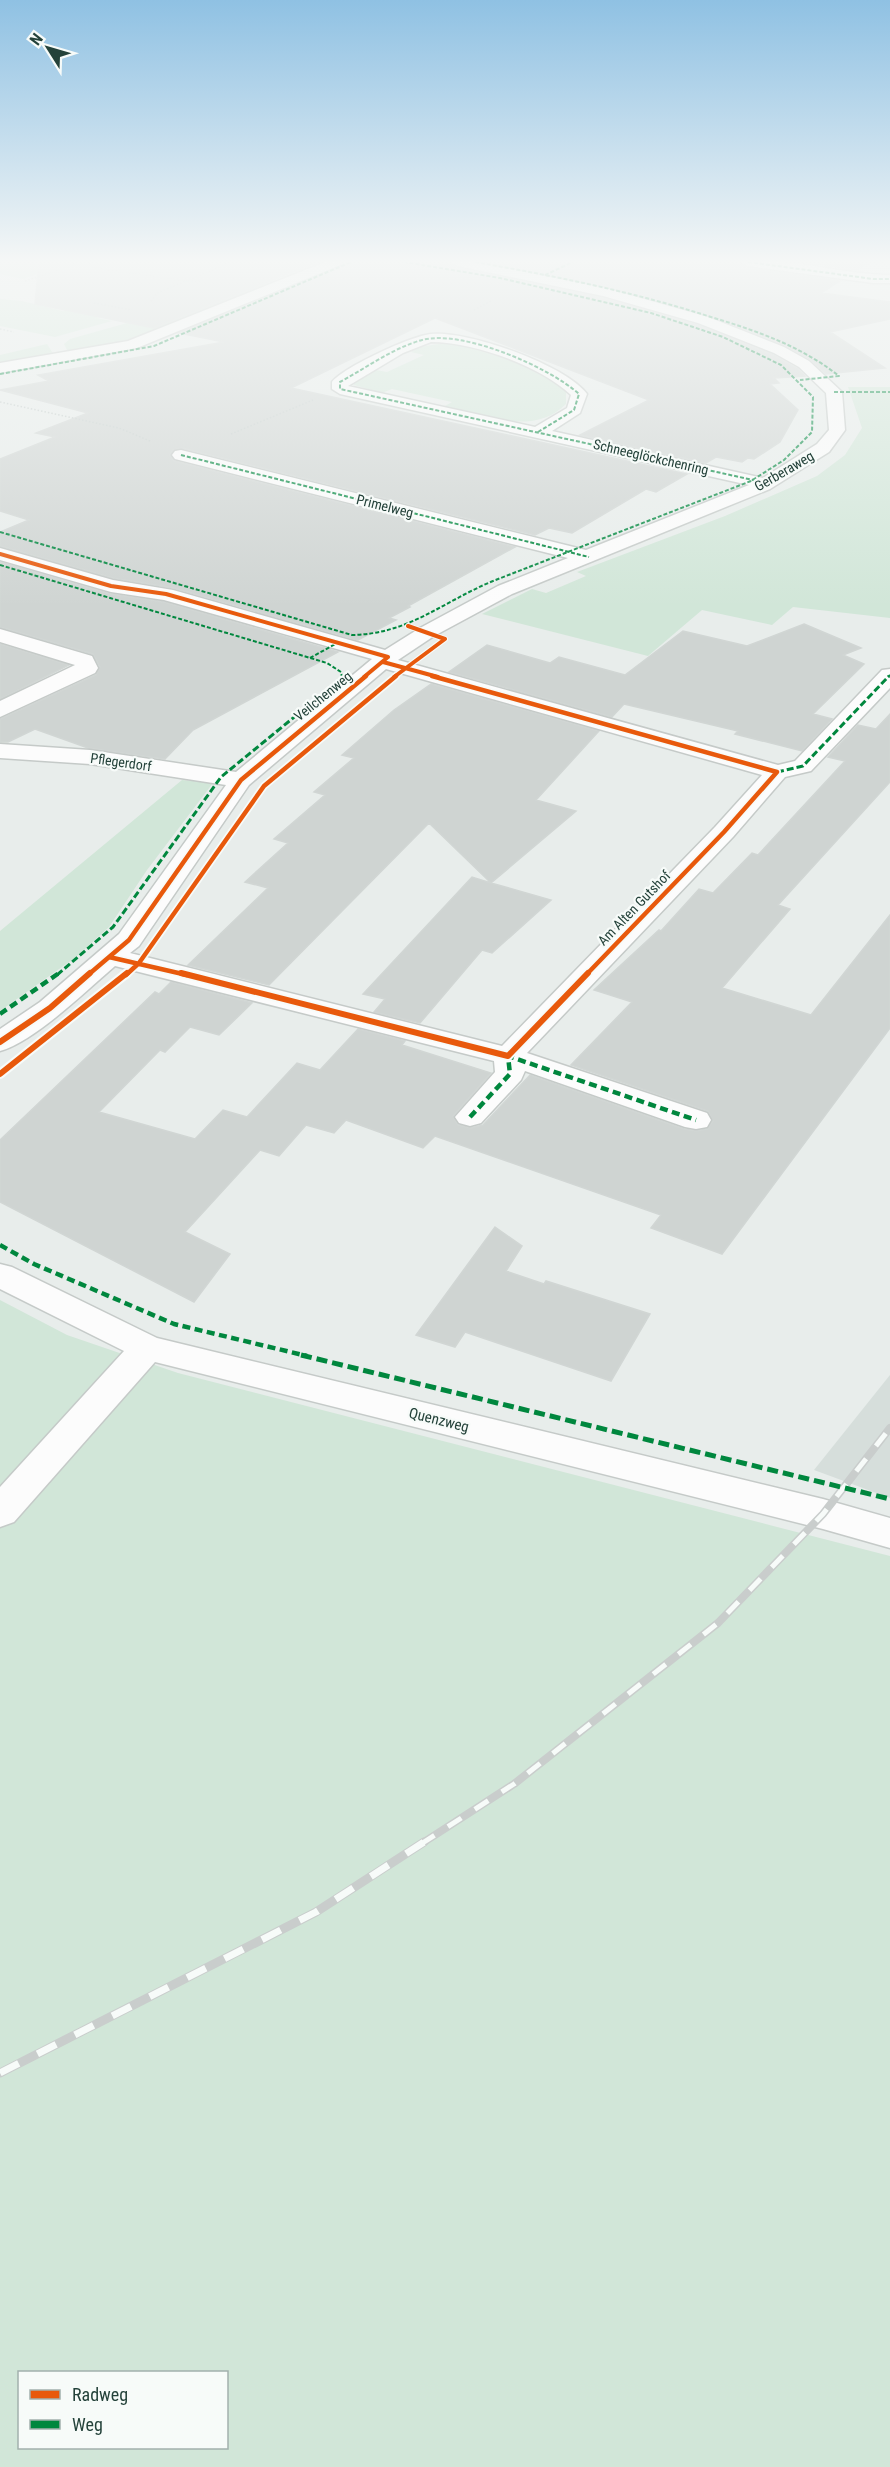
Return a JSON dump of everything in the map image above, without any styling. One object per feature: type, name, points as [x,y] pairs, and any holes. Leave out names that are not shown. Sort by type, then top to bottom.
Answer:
[{"type":"street","points":[[340,389],[340,382],[349,377]]},
{"type":"street","points":[[538,432],[574,410],[579,394],[557,377]]},
{"type":"street","name":"Gerberaweg","points":[[385,660],[427,632],[505,590],[764,485],[823,448],[837,430],[834,392],[819,377]]},
{"type":"street","name":"Schneeglöckchenring","points":[[340,389],[753,480],[764,485]]},
{"type":"street","name":"Primelweg","points":[[181,455],[589,557]]},
{"type":"street","name":"Veilchenweg","points":[[0,554],[111,586],[165,594],[385,660]]},
{"type":"street","points":[[0,635],[84,661],[87,668],[0,710]]},
{"type":"street","points":[[385,660],[777,772],[803,766],[890,675]]},
{"type":"street","name":"Veilchenweg","points":[[0,1042],[50,1008],[129,940],[241,780],[385,660]]},
{"type":"street","name":"Pflegerdorf","points":[[0,751],[31,751],[241,780]]},
{"type":"street","name":"Am Alten Gutshof","points":[[508,1056],[716,840],[777,772]]},
{"type":"street","points":[[109,957],[151,965],[508,1056],[696,1120]]},
{"type":"street","points":[[470,1117],[510,1074],[508,1056]]},
{"type":"street","name":"Quenzweg","points":[[0,1275],[147,1348],[823,1514],[890,1533]]},
{"type":"street","points":[[0,1512],[147,1348]]},
{"type":"path","points":[[0,402],[118,428],[181,455],[340,389]]},
{"type":"shaded area","points":[[890,1375],[890,1498],[814,1470]]},
{"type":"green space","points":[[361,377],[544,377],[566,391],[566,404],[553,414],[539,420],[507,421],[443,407],[452,402],[392,389],[382,393],[354,385],[353,381]]},
{"type":"green space","points":[[848,387],[890,387],[890,618],[793,607],[772,625],[702,610],[648,656],[482,614],[532,589],[546,593],[586,576],[577,572],[725,516],[817,476],[845,455],[862,428]]},
{"type":"green space","points":[[182,780],[213,783],[147,870],[109,927],[76,957],[0,1011],[0,931]]},
{"type":"green space","points":[[0,1300],[67,1335],[178,1373],[890,1556],[890,2467],[0,2467]]},
{"type":"building","points":[[42,377],[313,377],[291,388],[687,474],[656,492],[646,489],[572,533],[549,528],[535,535],[182,448],[173,450],[170,455],[174,461],[515,547],[408,606],[410,607],[389,618],[396,620],[358,640],[174,588],[113,578],[0,546],[0,532],[29,520],[0,511],[0,459],[55,437],[36,433],[88,413],[0,390],[49,381]]},
{"type":"building","points":[[589,377],[788,377],[774,378],[779,383],[770,384],[798,410],[780,442],[754,459],[748,458],[742,462],[716,457],[706,463],[580,435],[649,400]]},
{"type":"building","points":[[0,562],[110,594],[164,602],[338,652],[193,730],[165,759],[88,748],[35,729],[8,742],[0,742],[0,719],[96,675],[100,667],[93,654],[0,627]]},
{"type":"building","points":[[804,624],[861,648],[843,655],[864,664],[813,714],[832,719],[802,751],[735,734],[738,731],[624,704],[612,717],[449,672],[487,645],[550,663],[559,657],[625,675],[683,631],[747,646]]},
{"type":"building","points":[[0,644],[69,665],[0,699]]},
{"type":"building","points":[[431,684],[599,731],[536,800],[576,811],[491,883],[429,823],[269,985],[188,965],[268,888],[245,882],[288,843],[274,839],[325,795],[314,792],[354,758],[342,755],[394,710]]},
{"type":"building","points":[[890,714],[890,782],[778,905],[790,909],[722,988],[811,1015],[890,915],[890,1028],[722,1254],[651,1228],[661,1215],[435,1136],[423,1148],[346,1120],[334,1133],[306,1125],[279,1156],[260,1150],[185,1232],[230,1254],[194,1302],[0,1202],[0,1140],[155,992],[159,994],[171,982],[252,1003],[219,1035],[190,1027],[165,1052],[160,1050],[99,1112],[195,1139],[223,1110],[247,1117],[297,1063],[320,1070],[358,1029],[405,1041],[402,1045],[491,1073],[453,1116],[458,1125],[471,1128],[483,1125],[530,1075],[684,1129],[696,1131],[707,1129],[713,1121],[708,1111],[571,1065],[632,1002],[594,990],[659,930],[661,931],[699,889],[713,893],[752,853],[758,855],[845,761],[828,757],[858,725],[876,729]]},
{"type":"building","points":[[472,877],[551,900],[492,953],[482,950],[420,1023],[374,1012],[385,999],[363,994]]},
{"type":"building","points":[[495,1227],[522,1246],[506,1271],[544,1284],[546,1281],[650,1314],[611,1381],[465,1332],[455,1347],[416,1335]]},
{"type":"railway","points":[[421,1844],[514,1784],[718,1623],[823,1514],[890,1428]]},
{"type":"railway","points":[[0,2073],[316,1912],[424,1842]]},
{"type":"marked path","points":[[349,377],[340,382],[340,389],[753,480],[764,485]]},
{"type":"marked path","points":[[538,432],[574,410],[579,394],[557,377]]},
{"type":"marked path","points":[[0,532],[352,635],[387,632],[412,623],[449,601],[493,581],[751,481],[766,472],[784,460],[812,432],[813,397],[793,377]]},
{"type":"marked path","points":[[800,380],[828,377]]},
{"type":"marked path","points":[[834,392],[890,392]]},
{"type":"marked path","points":[[181,455],[589,557]]},
{"type":"marked path","points":[[0,565],[327,663],[341,672],[342,678],[221,777],[113,927],[78,959],[23,1000],[0,1014]]},
{"type":"marked path","points":[[310,658],[339,642]]},
{"type":"marked path","points":[[777,772],[803,766],[890,675]]},
{"type":"marked path","points":[[470,1117],[510,1074],[508,1056],[696,1120]]},
{"type":"marked path","points":[[0,1245],[34,1264],[174,1324],[890,1499]]},
{"type":"cycle path","points":[[0,554],[111,586],[166,594],[388,657]]},
{"type":"cycle path","points":[[0,1074],[117,983],[139,963],[264,786],[405,668],[445,639],[408,626]]},
{"type":"cycle path","points":[[0,1042],[50,1008],[129,940],[241,780],[388,657]]},
{"type":"cycle path","points":[[109,957],[508,1056],[724,832],[777,772],[383,662]]}]
